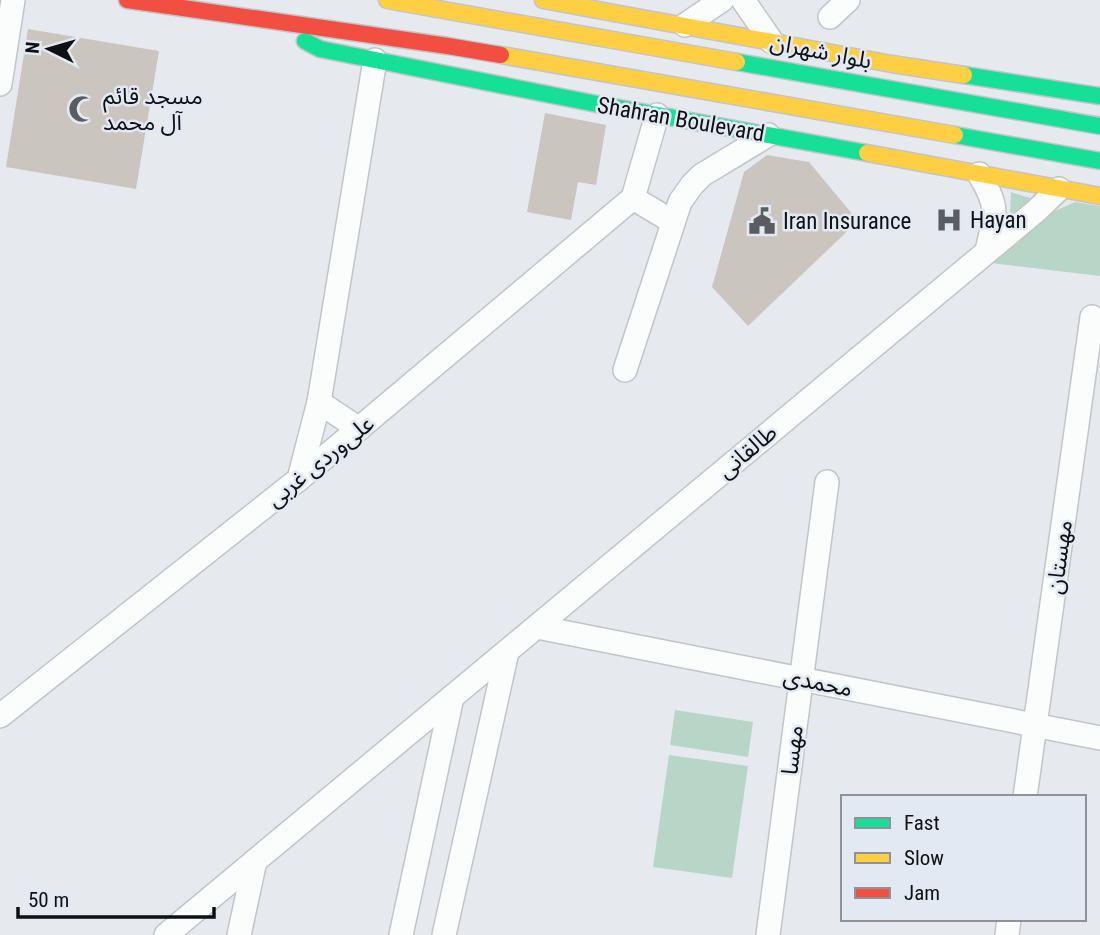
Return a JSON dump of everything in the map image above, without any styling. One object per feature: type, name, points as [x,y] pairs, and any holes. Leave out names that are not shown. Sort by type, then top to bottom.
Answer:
[{"type":"main road","name":"Shahran Boulevard","points":[[127,0],[448,46],[1100,161]]},
{"type":"main road","points":[[387,0],[1100,126]]},
{"type":"main road","name":"بلوار شهران","points":[[543,0],[892,64],[1100,96]]},
{"type":"main road","name":"Shahran Boulevard","points":[[270,20],[320,49],[657,115],[1100,195]]},
{"type":"street","points":[[0,84],[13,0]]},
{"type":"street","points":[[685,25],[722,0]]},
{"type":"street","points":[[830,17],[848,0]]},
{"type":"street","points":[[745,2],[772,42]]},
{"type":"street","points":[[299,479],[319,402],[375,60]]},
{"type":"street","points":[[657,115],[633,198],[673,222]]},
{"type":"street","points":[[625,370],[680,202],[702,175],[768,135]]},
{"type":"street","points":[[979,174],[995,208],[987,251]]},
{"type":"street","name":"طالقانی","points":[[166,935],[1036,211],[1059,188]]},
{"type":"street","name":"علی‌وردی غربی","points":[[0,716],[299,479],[633,198]]},
{"type":"street","name":"مهستان","points":[[1025,795],[1092,317]]},
{"type":"street","points":[[319,402],[359,429]]},
{"type":"street","name":"مهسا","points":[[768,935],[827,482]]},
{"type":"street","name":"محمدی","points":[[537,626],[1100,737]]},
{"type":"street","points":[[444,935],[507,652]]},
{"type":"street","points":[[401,935],[452,697]]},
{"type":"street","points":[[239,935],[256,861]]},
{"type":"green space","points":[[1011,192],[1036,200],[1004,228],[1002,224],[1010,214]]},
{"type":"green space","points":[[1075,202],[1100,206],[1100,276],[991,263],[1046,215]]},
{"type":"green space","points":[[675,710],[753,722],[748,757],[670,745]]},
{"type":"green space","points":[[669,755],[748,766],[732,878],[653,867]]},
{"type":"building","name":"مسجد قائم آل محمد","points":[[28,29],[159,51],[136,189],[6,167]]},
{"type":"building","points":[[545,113],[606,125],[596,185],[578,182],[571,220],[527,212]]},
{"type":"building","points":[[767,155],[809,162],[858,221],[748,326],[712,287],[744,172]]},
{"type":"traffic: fast","points":[[305,41],[320,49],[597,104],[867,153]]},
{"type":"traffic: fast","points":[[737,62],[1100,126]]},
{"type":"traffic: fast","points":[[964,75],[1100,96]]},
{"type":"traffic: fast","points":[[955,135],[1100,161]]},
{"type":"traffic: slow","points":[[387,0],[737,62]]},
{"type":"traffic: slow","points":[[543,0],[964,75]]},
{"type":"traffic: slow","points":[[501,55],[955,135]]},
{"type":"traffic: slow","points":[[867,153],[1100,196]]},
{"type":"traffic: jam","points":[[127,0],[501,55]]},
{"type":"place","name":"مسجد قائم آل محمد","points":[[82,109]]},
{"type":"place","name":"Hayan","points":[[949,220]]},
{"type":"place","name":"Iran Insurance","points":[[762,221]]}]
